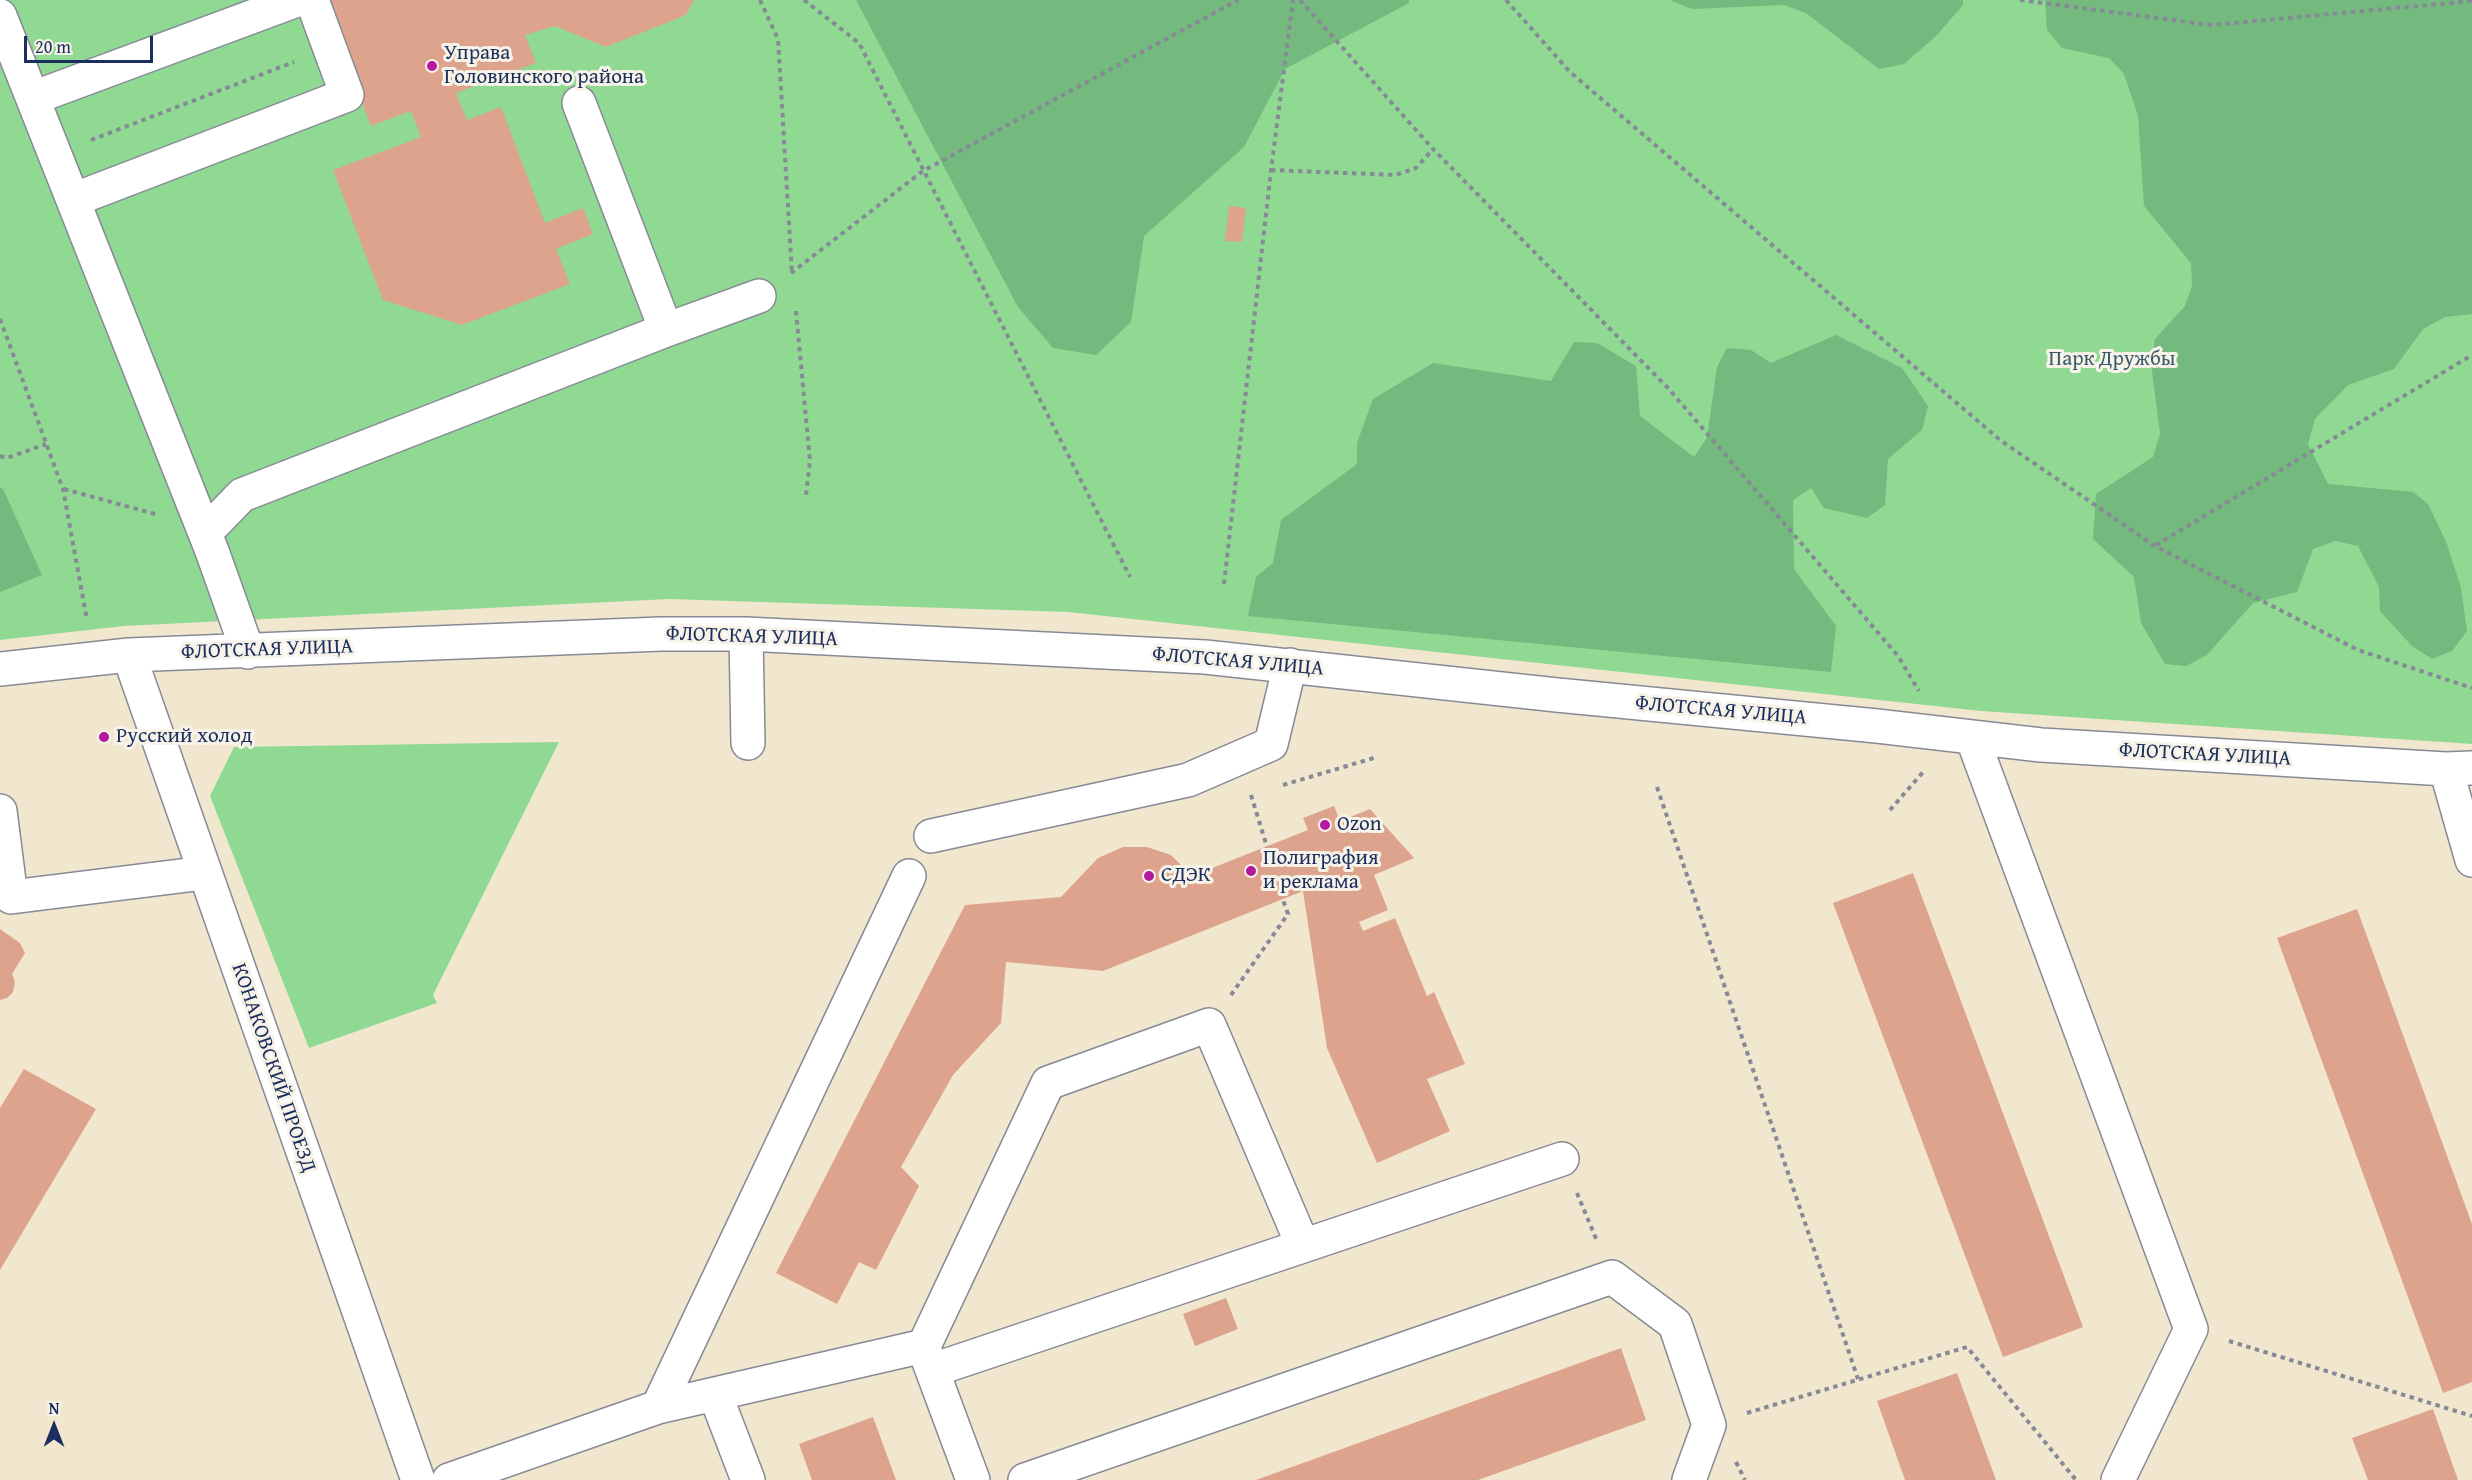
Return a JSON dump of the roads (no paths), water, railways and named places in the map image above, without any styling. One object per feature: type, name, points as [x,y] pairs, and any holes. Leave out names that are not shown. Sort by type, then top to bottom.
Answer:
[{"type":"street","points":[[33,98],[297,0]]},
{"type":"street","points":[[73,200],[347,95],[312,0]]},
{"type":"street","points":[[0,16],[205,533],[248,652]]},
{"type":"street","points":[[579,103],[666,330]]},
{"type":"street","points":[[205,533],[242,495],[759,296]]},
{"type":"street","name":"ФЛОТСКАЯ УЛИЦА","points":[[0,669],[129,655],[248,652],[661,633],[746,633],[1205,657],[1557,696],[1876,726],[2041,745],[2459,768]]},
{"type":"street","points":[[746,633],[748,743]]},
{"type":"street","name":"КОНАКОВСКИЙ ПРОЕЗД","points":[[129,655],[418,1480]]},
{"type":"street","points":[[931,836],[1188,780],[1271,744],[1290,665]]},
{"type":"street","points":[[1972,737],[2191,1329],[2118,1480]]},
{"type":"street","points":[[2459,768],[2472,860]]},
{"type":"street","points":[[0,811],[11,897],[204,873]]},
{"type":"street","points":[[658,1407],[909,876]]},
{"type":"street","points":[[973,1480],[928,1358],[1048,1083],[1209,1025],[1304,1246]]},
{"type":"street","points":[[449,1480],[658,1407],[716,1394],[928,1358],[1304,1246],[1562,1160]]},
{"type":"street","points":[[1025,1480],[1612,1277],[1675,1324],[1709,1425],[1689,1480]]},
{"type":"street","points":[[716,1394],[748,1480]]},
{"type":"place","name":"Управа Головинского района","points":[[432,66]]},
{"type":"place","name":"Русский холод","points":[[104,737]]},
{"type":"place","name":"Ozon","points":[[1325,825]]},
{"type":"place","name":"Полиграфия и реклама","points":[[1251,871]]},
{"type":"place","name":"СДЭК","points":[[1149,876]]},
{"type":"park label","name":"Парк Дружбы","points":[[2112,360]]}]
